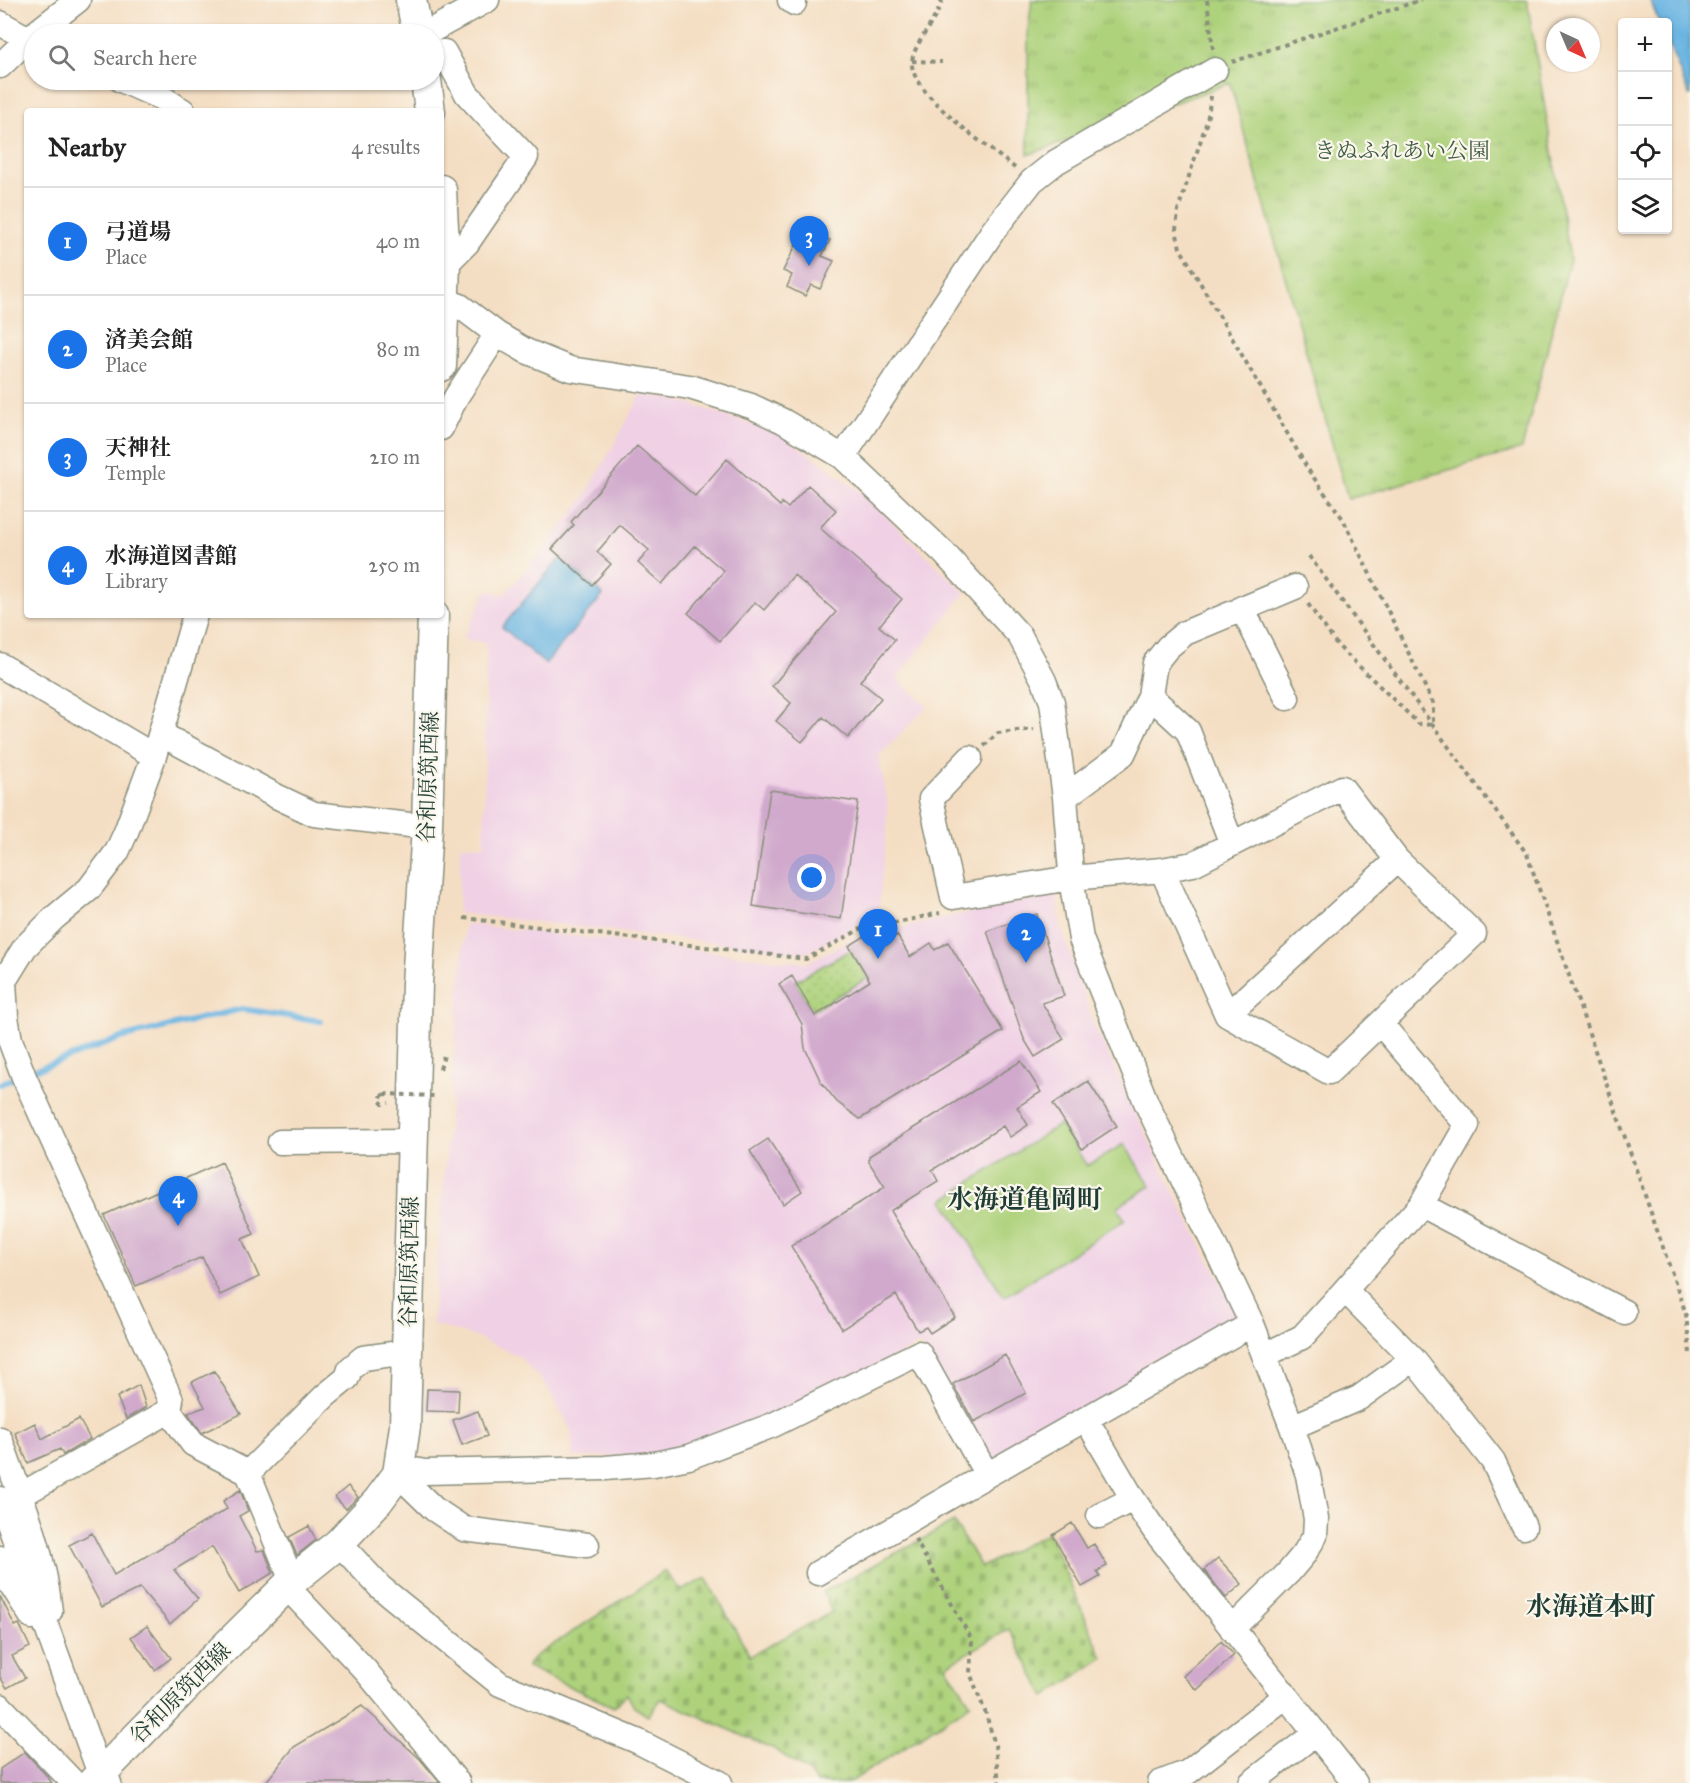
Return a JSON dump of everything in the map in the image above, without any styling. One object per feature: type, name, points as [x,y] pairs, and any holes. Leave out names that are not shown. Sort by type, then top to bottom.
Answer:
[{"type":"main road","points":[[411,0],[416,24]]},
{"type":"main road","points":[[427,90],[430,108]]},
{"type":"main road","points":[[444,246],[444,277]]},
{"type":"main road","name":"谷和原筑西線","points":[[94,1781],[289,1584],[339,1543],[378,1502],[399,1470],[405,1426],[417,984],[427,827],[433,618]]},
{"type":"street","points":[[50,24],[78,0]]},
{"type":"street","points":[[443,24],[487,0]]},
{"type":"street","points":[[0,23],[24,36]]},
{"type":"street","points":[[0,66],[24,46]]},
{"type":"street","points":[[444,52],[467,94],[525,157],[467,243],[445,265]]},
{"type":"street","points":[[843,457],[993,231],[1032,181],[1056,162],[1215,70]]},
{"type":"street","points":[[144,90],[178,108]]},
{"type":"street","points":[[444,301],[451,302],[473,315],[497,334],[526,351],[570,369],[690,387],[751,406],[783,421],[843,457],[943,552],[1020,636],[1044,681],[1052,702],[1065,797],[1071,878],[1081,939],[1146,1102],[1265,1354],[1308,1475],[1316,1519],[1315,1536],[1289,1572],[1232,1629]]},
{"type":"street","points":[[444,422],[456,397],[497,334]]},
{"type":"street","points":[[1065,797],[1123,754],[1150,696],[1155,663],[1168,647],[1185,633],[1295,587]]},
{"type":"street","points":[[1242,608],[1287,698]]},
{"type":"street","points":[[194,618],[157,745],[126,832],[112,860],[89,889],[54,918],[25,947],[2,980],[10,1040],[43,1119],[171,1400],[169,1411],[193,1444],[248,1473],[289,1584],[366,1671],[458,1783]]},
{"type":"street","points":[[0,665],[157,745],[314,814],[427,827]]},
{"type":"street","points":[[1150,696],[1188,731],[1232,844]]},
{"type":"street","points":[[970,758],[931,799],[953,897],[1071,878],[1162,870],[1193,864],[1342,788],[1397,860],[1474,934],[1329,1072],[1227,1016],[1162,870]]},
{"type":"street","points":[[1227,1016],[1397,860]]},
{"type":"street","points":[[1265,1354],[1302,1337],[1421,1205],[1467,1125],[1381,1024]]},
{"type":"street","points":[[280,1142],[412,1141]]},
{"type":"street","points":[[1421,1205],[1624,1312]]},
{"type":"street","points":[[1346,1290],[1413,1359],[1493,1461],[1524,1527]]},
{"type":"street","points":[[818,1574],[1252,1324]]},
{"type":"street","points":[[248,1473],[347,1378],[350,1369],[363,1358],[407,1352]]},
{"type":"street","points":[[399,1470],[424,1472],[573,1469],[645,1465],[678,1460],[773,1425],[920,1353],[987,1475]]},
{"type":"street","points":[[1292,1427],[1359,1398],[1413,1359]]},
{"type":"street","points":[[10,1497],[169,1411]]},
{"type":"street","points":[[1086,1419],[1133,1499],[1232,1629],[1355,1783]]},
{"type":"street","points":[[0,1439],[10,1497],[94,1781]]},
{"type":"street","points":[[399,1470],[434,1509],[464,1529],[587,1545]]},
{"type":"street","points":[[1099,1516],[1133,1499]]},
{"type":"street","points":[[339,1543],[380,1587],[500,1684],[637,1741],[720,1783]]},
{"type":"street","points":[[0,1558],[9,1581],[55,1652]]},
{"type":"street","points":[[1161,1783],[1188,1772],[1286,1696]]},
{"type":"street","points":[[0,1706],[94,1781]]},
{"type":"street","points":[[1251,1783],[1316,1733]]},
{"type":"path","points":[[942,0],[940,9],[912,61],[918,83],[928,96],[961,125],[1032,181]]},
{"type":"path","points":[[1207,0],[1215,70],[1207,121],[1178,210],[1176,230],[1180,248],[1309,471],[1343,519],[1433,703],[1433,725]]},
{"type":"path","points":[[1215,70],[1236,60],[1421,0]]},
{"type":"path","points":[[912,61],[942,62]]},
{"type":"path","points":[[1309,556],[1527,855],[1686,1314],[1690,1353]]},
{"type":"path","points":[[1295,587],[1338,646],[1419,724],[1433,725]]},
{"type":"path","points":[[970,758],[998,733],[1056,727]]},
{"type":"path","points":[[464,918],[806,959],[870,924],[886,925],[942,913]]},
{"type":"path","points":[[391,1092],[392,1100],[388,1104],[383,1104],[380,1101],[384,1094],[434,1096]]},
{"type":"path","points":[[906,1522],[972,1640],[970,1673],[995,1745],[999,1783]]},
{"type":"shaded area","points":[[641,395],[684,402],[774,432],[804,450],[862,493],[965,593],[897,679],[928,706],[878,757],[887,798],[887,826],[878,915],[806,953],[458,913],[461,845],[484,846],[486,643],[463,639],[487,590],[504,595],[586,495]]},
{"type":"shaded area","points":[[1056,893],[1061,927],[1094,1025],[1169,1182],[1244,1323],[989,1469],[920,1344],[797,1405],[669,1455],[573,1457],[571,1430],[547,1387],[519,1356],[476,1337],[432,1324],[465,924],[807,963],[870,929],[886,931]]},
{"type":"green space","name":"きぬふれあい公園","points":[[1032,0],[1527,0],[1570,259],[1522,449],[1348,499],[1230,83],[1028,155],[1028,30]]},
{"type":"green space","points":[[851,950],[868,978],[812,1011],[795,981]]},
{"type":"green space","points":[[1060,1124],[1087,1166],[1124,1144],[1151,1186],[1117,1207],[1125,1220],[1004,1297],[943,1200]]},
{"type":"green space","points":[[954,1522],[981,1567],[1048,1533],[1103,1658],[1045,1697],[1009,1629],[946,1666],[971,1704],[849,1783],[817,1783],[808,1772],[777,1751],[661,1699],[648,1716],[634,1707],[627,1694],[614,1707],[527,1667],[534,1657],[665,1571],[681,1591],[706,1578],[750,1656],[832,1612],[823,1592]]},
{"type":"water","points":[[1650,0],[1690,0],[1690,97],[1672,52],[1672,18],[1657,18]]},
{"type":"water","points":[[560,558],[603,595],[545,664],[502,627]]},
{"type":"building","points":[[813,232],[830,240],[822,256],[834,261],[820,289],[811,285],[805,296],[787,287],[792,275],[783,271],[796,245],[805,249]]},
{"type":"building","points":[[637,446],[695,496],[727,459],[780,506],[782,503],[788,508],[808,485],[836,510],[820,528],[902,599],[879,626],[895,640],[860,681],[881,698],[848,738],[823,717],[802,742],[776,721],[791,703],[772,686],[836,612],[794,575],[764,610],[755,602],[720,641],[688,613],[724,571],[695,546],[662,584],[638,563],[649,550],[620,525],[597,552],[611,564],[592,585],[552,549],[574,525],[571,522]]},
{"type":"building","points":[[770,790],[858,802],[841,919],[753,906]]},
{"type":"building","points":[[1037,914],[1064,996],[1042,1003],[1064,1039],[1035,1057],[1024,1039],[987,931]]},
{"type":"building","points":[[873,931],[881,945],[897,935],[910,957],[931,943],[935,950],[948,942],[1003,1031],[860,1119],[837,1102],[821,1082],[805,1048],[802,1024],[779,984],[792,976],[815,1016],[870,981],[849,946]]},
{"type":"building","points":[[1021,1061],[1041,1092],[1017,1107],[1028,1125],[1010,1137],[1003,1126],[932,1170],[938,1181],[890,1211],[955,1317],[930,1333],[926,1327],[918,1331],[896,1295],[842,1329],[791,1246],[885,1187],[869,1162],[869,1156]]},
{"type":"building","points":[[1088,1081],[1117,1126],[1082,1149],[1053,1104]]},
{"type":"building","points":[[768,1139],[802,1191],[783,1204],[750,1151]]},
{"type":"building","points":[[222,1162],[254,1234],[242,1239],[259,1277],[220,1295],[202,1257],[136,1286],[104,1215]]},
{"type":"building","points":[[1005,1355],[1026,1393],[974,1422],[953,1384]]},
{"type":"building","points":[[214,1371],[241,1414],[202,1433],[188,1413],[205,1407],[192,1382]]},
{"type":"building","points":[[139,1385],[146,1407],[126,1419],[117,1397]]},
{"type":"building","points":[[427,1389],[459,1390],[458,1412],[426,1411]]},
{"type":"building","points":[[478,1411],[487,1436],[462,1445],[453,1420]]},
{"type":"building","points":[[79,1419],[90,1439],[63,1455],[60,1449],[28,1463],[15,1433],[35,1423],[42,1439]]},
{"type":"building","points":[[348,1486],[358,1497],[346,1509],[335,1497]]},
{"type":"building","points":[[240,1490],[248,1511],[239,1516],[257,1551],[264,1550],[273,1573],[239,1593],[212,1547],[174,1570],[198,1599],[170,1624],[140,1588],[102,1607],[69,1545],[92,1533],[114,1575],[227,1509],[223,1501]]},
{"type":"building","points":[[1072,1523],[1087,1548],[1094,1544],[1107,1566],[1097,1571],[1100,1577],[1082,1587],[1053,1535]]},
{"type":"building","points":[[309,1526],[316,1540],[297,1555],[289,1537]]},
{"type":"building","points":[[1218,1558],[1242,1584],[1226,1598],[1204,1570]]},
{"type":"building","points":[[0,1596],[15,1626],[19,1624],[30,1647],[12,1656],[25,1678],[7,1688],[0,1677]]},
{"type":"building","points":[[147,1626],[171,1658],[155,1670],[131,1637]]},
{"type":"building","points":[[1221,1641],[1234,1655],[1197,1690],[1183,1676]]},
{"type":"building","points":[[362,1706],[420,1759],[440,1783],[265,1783],[294,1747]]},
{"type":"building","points":[[25,1752],[52,1783],[0,1783],[0,1769]]},
{"type":"waterway","points":[[27,1073],[124,1037],[242,1009],[321,1021]]},
{"type":"waterway","points":[[0,1084],[17,1077]]},
{"type":"place","name":"天神社","points":[[809,266]]},
{"type":"place","name":"弓道場","points":[[878,959]]},
{"type":"place","name":"済美会館","points":[[1026,963]]},
{"type":"place","name":"水海道図書館","points":[[178,1226]]},
{"type":"district","name":"水海道亀岡町","points":[[1025,1199]]},
{"type":"district","name":"水海道本町","points":[[1591,1606]]}]
